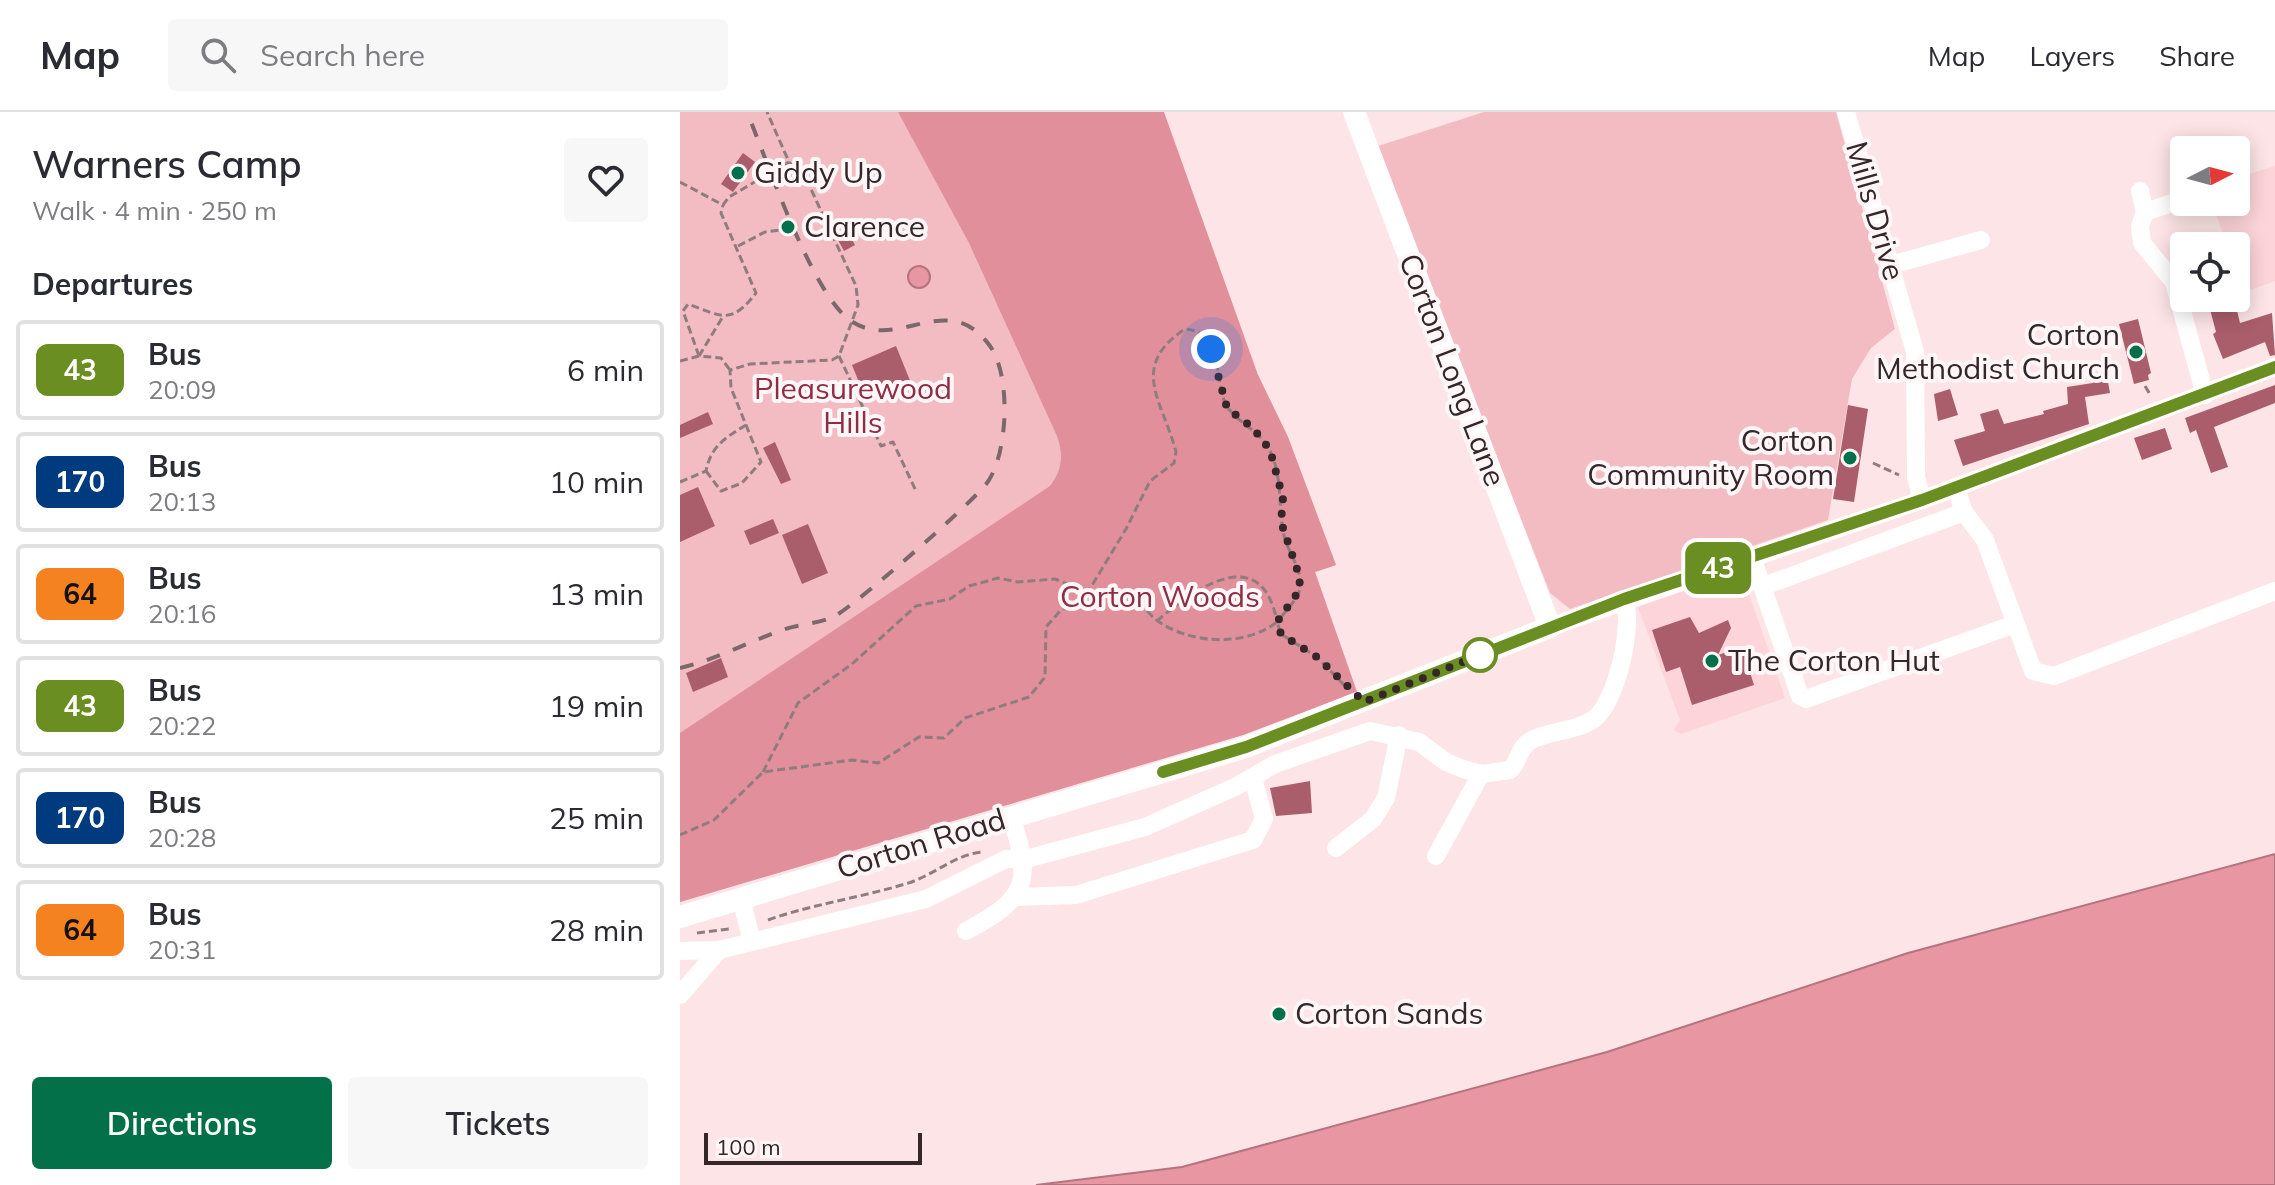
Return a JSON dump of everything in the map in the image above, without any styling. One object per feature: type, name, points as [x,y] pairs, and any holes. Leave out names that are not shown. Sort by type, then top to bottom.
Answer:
[{"type":"main road","name":"Corton Long Lane","points":[[1354,112],[1550,627]]},
{"type":"main road","name":"Corton Road","points":[[683,934],[741,898],[1246,747],[1550,627]]},
{"type":"street","name":"Mills Drive","points":[[1846,112],[1915,352],[1916,477],[1922,500]]},
{"type":"street","points":[[2140,191],[2145,212],[2140,226],[2142,243],[2174,282],[2205,395]]},
{"type":"street","points":[[2145,212],[2170,204]]},
{"type":"street","points":[[1891,265],[1981,240]]},
{"type":"street","points":[[1550,627],[1624,599],[1956,488],[2275,367]]},
{"type":"street","points":[[1956,488],[1964,512],[1985,540],[2033,671],[2054,676],[2275,591]]},
{"type":"street","points":[[1764,586],[1964,512]]},
{"type":"street","points":[[1752,557],[1800,696],[1806,699],[2015,624]]},
{"type":"street","points":[[680,995],[719,950],[750,934],[926,899],[1006,859],[1026,859],[1145,827],[1253,778],[1275,764],[1370,731],[1399,735],[1419,742],[1446,762],[1481,774],[1510,770],[1528,742],[1583,725],[1603,711],[1611,697],[1630,614],[1624,599]]},
{"type":"street","points":[[1336,848],[1373,819],[1386,798],[1399,735]]},
{"type":"street","points":[[1436,856],[1481,774]]},
{"type":"street","points":[[1015,897],[1076,895],[1253,840],[1264,819],[1253,778]]},
{"type":"street","points":[[966,931],[989,919],[1015,897],[1026,859],[1011,817]]},
{"type":"street","points":[[741,898],[750,934]]},
{"type":"street","points":[[683,934],[719,950]]},
{"type":"path","points":[[730,370],[750,364],[832,360],[839,356],[858,305],[856,286],[810,187],[789,162],[767,112]]},
{"type":"path","points":[[699,356],[683,311],[688,304],[722,317],[740,313],[756,293],[721,213],[723,205],[789,162]]},
{"type":"path","points":[[680,182],[723,205]]},
{"type":"path","points":[[738,246],[765,232],[781,230]]},
{"type":"path","points":[[699,356],[722,317]]},
{"type":"path","points":[[680,835],[714,820],[763,772],[798,703],[852,664],[916,606],[950,599],[969,586],[998,578],[1018,582],[1055,579],[1088,592],[1127,595],[1145,605],[1157,621],[1189,634],[1223,640],[1256,634],[1277,622],[1299,591],[1300,578],[1281,522],[1283,498],[1270,450],[1253,428],[1227,408],[1218,364],[1211,349],[1192,330],[1185,329],[1163,347],[1152,369],[1151,383],[1176,452],[1174,463],[1150,481],[1126,529],[1088,592],[1080,601],[1060,611],[1046,627],[1045,677],[1029,697],[965,718],[944,738],[919,737],[878,763],[852,760],[763,772]]},
{"type":"path","points":[[680,361],[699,356],[721,358],[730,370],[731,388],[746,425],[761,462],[742,483],[721,491],[706,471],[709,453],[722,440],[746,425]]},
{"type":"path","points":[[839,356],[881,446],[893,442],[916,491]]},
{"type":"path","points":[[1873,463],[1897,472],[1904,480]]},
{"type":"path","points":[[680,482],[706,471]]},
{"type":"path","points":[[1157,621],[1203,586],[1228,576],[1246,577],[1260,586],[1274,605],[1281,634],[1317,657],[1364,702]]},
{"type":"path","points":[[683,934],[750,934],[831,900],[907,884],[969,853],[983,852],[1006,859]]},
{"type":"shaded area","points":[[2275,166],[2275,281],[2250,290],[2250,232],[2223,232],[2216,216],[2250,216],[2250,174]]},
{"type":"shaded area","points":[[919,266],[927,269],[930,277],[927,285],[919,288],[911,285],[908,277],[911,269]]},
{"type":"shaded area","points":[[1740,568],[1785,698],[1681,734],[1674,730],[1680,720],[1636,602]]},
{"type":"shaded area","points":[[2275,854],[2275,1185],[1036,1185],[1182,1167],[1607,1052],[1908,953]]},
{"type":"green space","name":"Pleasurewood Hills","points":[[680,112],[907,112],[1258,375],[1288,437],[1336,565],[1315,572],[1357,692],[1243,735],[680,902]]},
{"type":"green space","name":"Corton Woods","points":[[898,112],[1164,112],[1258,375],[1288,437],[1336,565],[1315,572],[1357,692],[1243,735],[680,902],[680,733],[1050,486],[1059,468],[1061,450],[1057,436],[969,243]]},
{"type":"green space","points":[[1484,112],[1836,112],[1895,329],[1871,348],[1852,379],[1828,520],[1570,609],[1550,593],[1375,147]]},
{"type":"building","name":"Giddy Up","points":[[743,153],[755,162],[733,192],[721,184]]},
{"type":"building","points":[[849,234],[855,245],[844,251],[838,240]]},
{"type":"building","points":[[2211,312],[2237,312],[2240,323],[2272,313],[2275,355],[2270,356],[2265,342],[2223,359],[2213,334],[2216,332]]},
{"type":"building","name":"Corton Methodist Church","points":[[2138,319],[2151,373],[2149,380],[2134,384],[2119,324]]},
{"type":"building","points":[[896,346],[911,383],[867,402],[852,365]]},
{"type":"building","points":[[2106,371],[2110,393],[2085,397],[2089,424],[1963,466],[1954,440],[1985,431],[1980,414],[1998,409],[2004,424],[2044,414],[2043,411],[2068,404],[2067,387],[2093,383],[2091,374]]},
{"type":"building","points":[[2275,385],[2275,403],[2214,427],[2228,467],[2211,473],[2196,430],[2190,433],[2185,418]]},
{"type":"building","points":[[1950,389],[1958,415],[1938,421],[1934,394]]},
{"type":"building","name":"Corton Community Room","points":[[1848,405],[1868,409],[1854,502],[1833,499]]},
{"type":"building","points":[[708,412],[713,424],[680,438],[680,425]]},
{"type":"building","points":[[2165,428],[2172,449],[2142,460],[2134,438]]},
{"type":"building","points":[[775,442],[791,480],[781,484],[763,448]]},
{"type":"building","points":[[698,487],[715,526],[680,542],[680,495]]},
{"type":"building","points":[[773,519],[779,533],[750,545],[744,531]]},
{"type":"building","points":[[808,524],[828,573],[802,584],[782,535]]},
{"type":"building","name":"The Corton Hut","points":[[1690,617],[1699,633],[1728,620],[1731,628],[1718,655],[1742,647],[1754,685],[1692,705],[1680,667],[1666,672],[1652,630]]},
{"type":"building","points":[[721,658],[728,677],[693,692],[686,673]]},
{"type":"building","points":[[1310,781],[1312,813],[1276,816],[1270,788]]},
{"type":"railway","points":[[680,668],[782,630],[829,619],[847,608],[980,491],[995,467],[1003,432],[1004,393],[997,359],[974,329],[957,322],[940,321],[887,330],[869,329],[851,321],[836,307],[806,256],[747,112]]},
{"type":"bus line","name":"43","points":[[1163,772],[1246,747],[1624,599],[1922,500],[2275,367]]},
{"type":"place","name":"Giddy Up","points":[[738,173]]},
{"type":"place","name":"Clarence","points":[[788,227]]},
{"type":"place","name":"Corton Methodist Church","points":[[2136,352]]},
{"type":"place","name":"Corton Community Room","points":[[1850,458]]},
{"type":"place","name":"The Corton Hut","points":[[1712,661]]},
{"type":"place","name":"Corton Sands","points":[[1279,1014]]},
{"type":"route","points":[[1211,349],[1218,364],[1227,408],[1253,428],[1270,450],[1283,498],[1281,522],[1300,578],[1299,591],[1277,622],[1281,634],[1317,657],[1364,702],[1480,655]]}]
